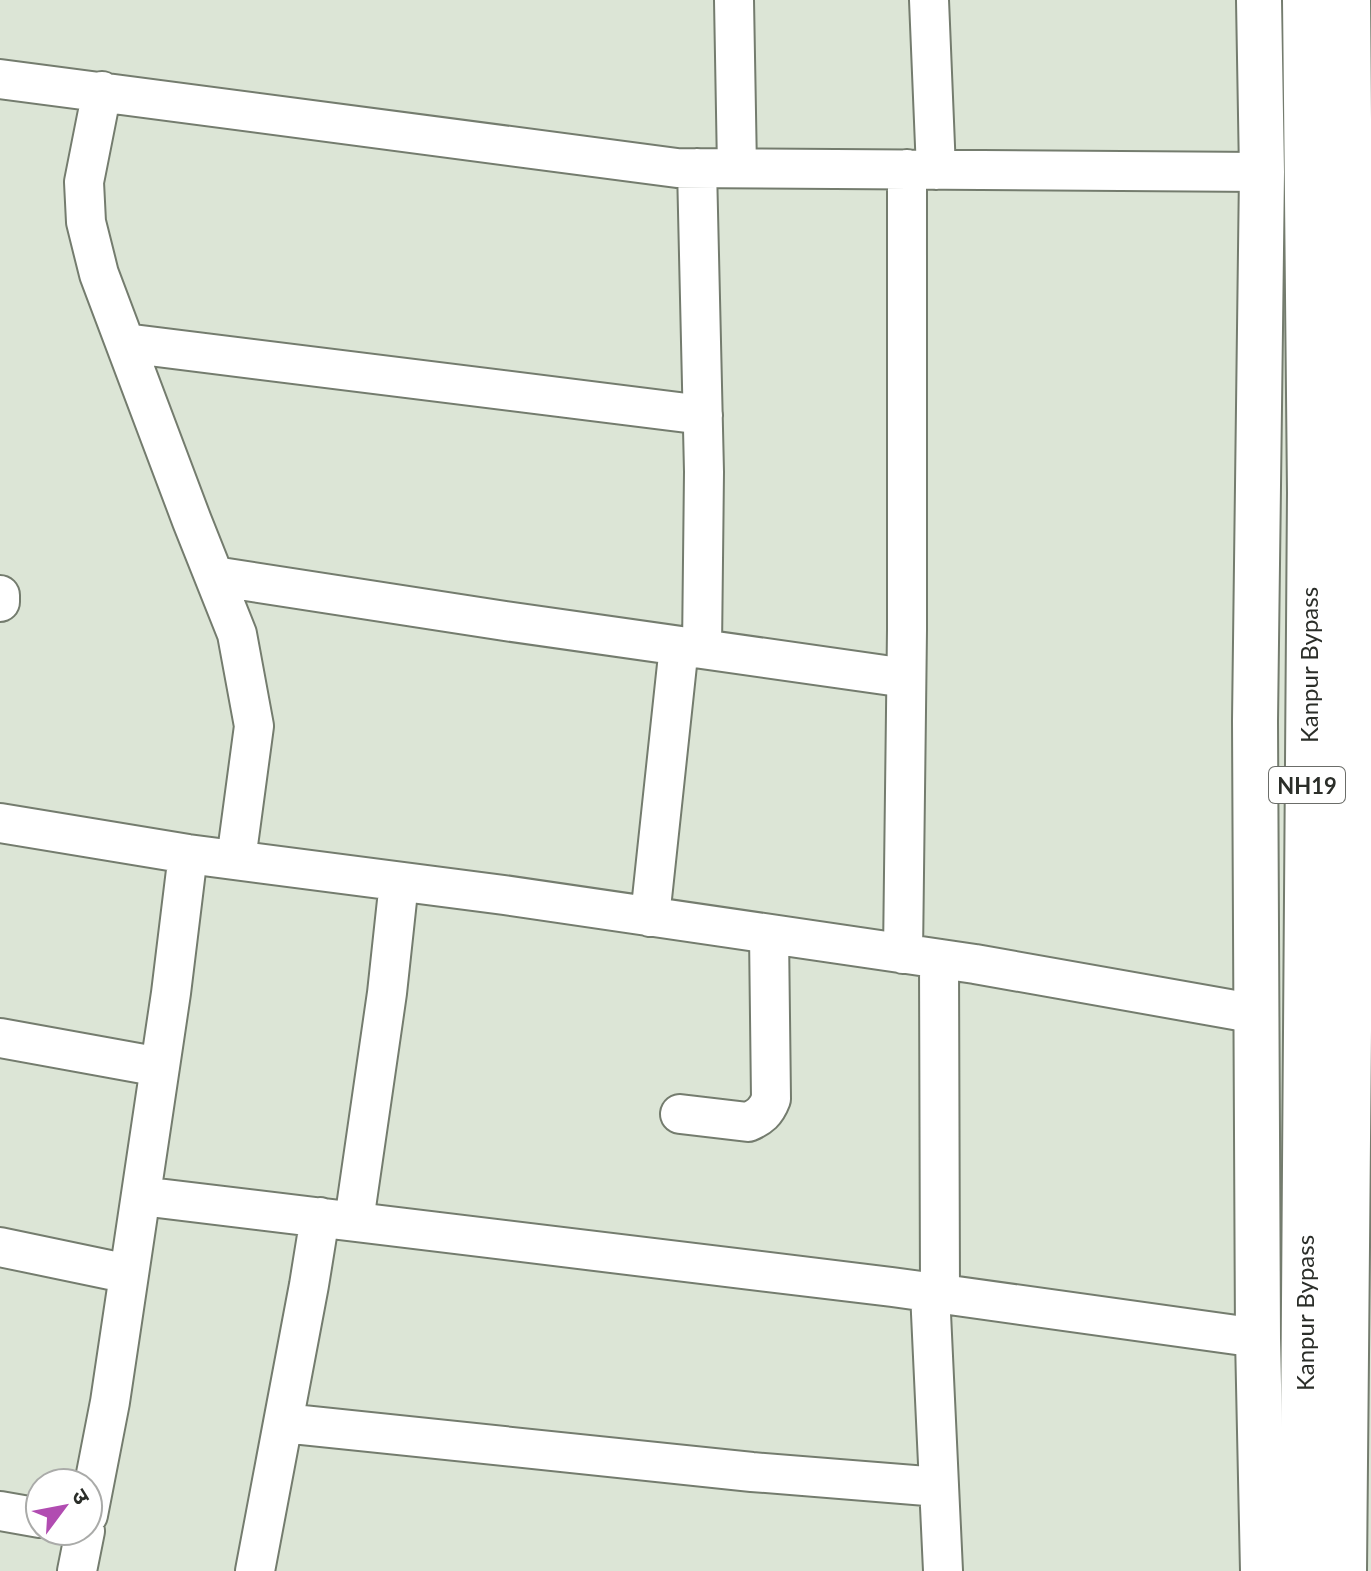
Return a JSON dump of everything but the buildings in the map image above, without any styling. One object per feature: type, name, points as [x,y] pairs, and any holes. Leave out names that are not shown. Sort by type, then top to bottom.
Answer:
[{"type":"main road","points":[[1259,0],[1262,172],[1255,721],[1258,1338],[1263,1571]]},
{"type":"main road","name":"Kanpur Bypass","points":[[1302,1571],[1310,509],[1305,0]]},
{"type":"main road","name":"Kanpur Bypass","points":[[1344,1571],[1353,598],[1348,0]]},
{"type":"street","points":[[734,0],[737,168]]},
{"type":"street","points":[[929,0],[906,678],[935,1293],[943,1571]]},
{"type":"street","points":[[0,79],[677,168],[1262,172]]},
{"type":"street","points":[[102,91],[84,182],[86,222],[99,274],[237,634],[254,726],[236,860]]},
{"type":"street","points":[[650,917],[691,647],[704,472],[697,168]]},
{"type":"street","points":[[125,343],[703,415]]},
{"type":"street","points":[[214,576],[906,678]]},
{"type":"street","points":[[0,595],[0,602]]},
{"type":"street","points":[[0,823],[188,854],[921,956],[1257,1014]]},
{"type":"street","points":[[97,1467],[141,1196],[188,854]]},
{"type":"street","points":[[255,1571],[309,1285],[337,1219],[387,993],[399,882]]},
{"type":"street","points":[[680,1114],[748,1122],[766,1111],[771,1099],[769,934]]},
{"type":"street","points":[[0,1038],[160,1067]]},
{"type":"street","points":[[141,1196],[935,1293],[1258,1338]]},
{"type":"street","points":[[0,1247],[129,1274]]},
{"type":"street","points":[[283,1423],[752,1472],[939,1487]]},
{"type":"street","points":[[0,1511],[24,1515]]},
{"type":"street","points":[[77,1571],[82,1547]]}]
